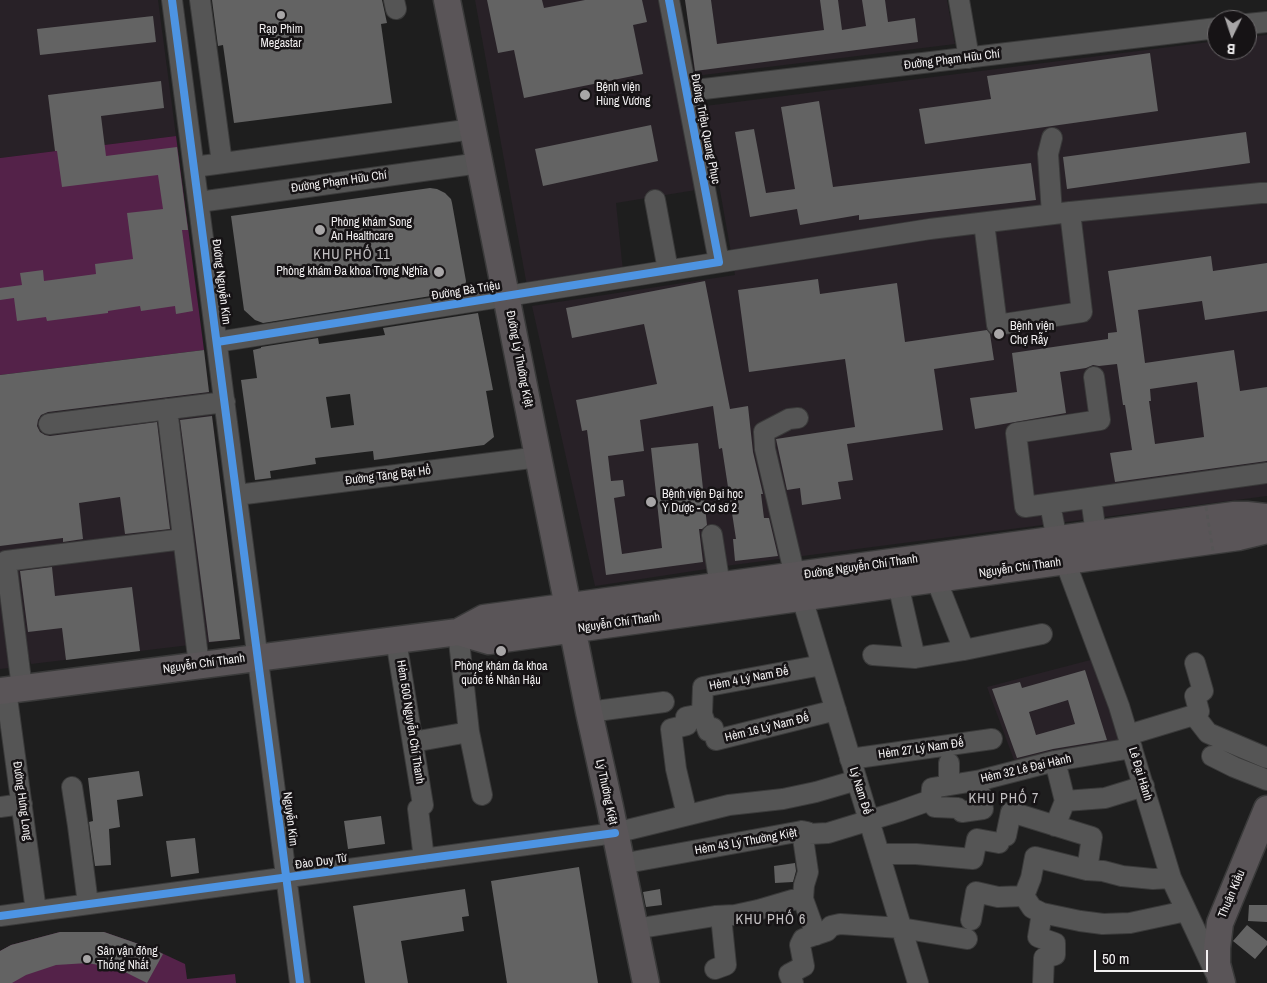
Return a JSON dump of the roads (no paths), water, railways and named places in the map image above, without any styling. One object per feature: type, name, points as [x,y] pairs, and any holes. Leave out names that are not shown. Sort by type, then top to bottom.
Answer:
[{"type":"main road","name":"Đường Lý Thường Kiệt","points":[[447,0],[570,618]]},
{"type":"main road","name":"Đường Nguyễn Chí Thanh","points":[[869,577],[1097,545],[1234,515],[1267,517]]},
{"type":"main road","points":[[1097,545],[1239,537],[1267,530]]},
{"type":"main road","name":"Nguyễn Chí Thanh","points":[[9,690],[458,632],[489,641],[570,618],[869,577],[898,584],[936,579],[1061,550]]},
{"type":"main road","name":"Đường Nguyễn Chí Thanh","points":[[570,618],[720,586],[799,587]]},
{"type":"main road","name":"Lý Thường Kiệt","points":[[570,618],[588,712],[646,983]]},
{"type":"main road","name":"Thuận Kiều","points":[[1221,983],[1216,948],[1220,923],[1267,808]]},
{"type":"street","name":"Đường Nguyễn Kim","points":[[172,0],[258,657]]},
{"type":"street","points":[[200,0],[222,163]]},
{"type":"street","name":"Đường Triệu Quang Phục","points":[[669,0],[719,262]]},
{"type":"street","points":[[959,0],[969,58]]},
{"type":"street","name":"Đường Phạm Hữu Chí","points":[[687,92],[1207,29]]},
{"type":"street","points":[[194,167],[473,129]]},
{"type":"street","points":[[984,223],[997,325],[1082,312],[1048,154],[1052,138]]},
{"type":"street","name":"Đường Phạm Hữu Chí","points":[[199,202],[480,163]]},
{"type":"street","name":"Đường Bà Triệu","points":[[217,342],[921,231],[1061,213],[1267,193]]},
{"type":"street","points":[[656,200],[668,270]]},
{"type":"street","points":[[1094,377],[1100,420],[1016,433],[1025,507],[1267,474]]},
{"type":"street","points":[[49,424],[225,402]]},
{"type":"street","points":[[167,409],[199,665]]},
{"type":"street","name":"Lý Nam Đế","points":[[798,418],[789,419],[764,432],[765,450],[799,587],[918,983]]},
{"type":"street","name":"Đường Tăng Bạt Hổ","points":[[237,495],[538,457]]},
{"type":"street","points":[[1091,498],[1097,545]]},
{"type":"street","name":"Lê Đại Hành","points":[[1050,504],[1061,550],[1119,706],[1171,878],[1221,983]]},
{"type":"street","points":[[712,535],[720,586]]},
{"type":"street","name":"Đường Hưng Long","points":[[36,911],[9,690],[6,561],[183,539]]},
{"type":"street","points":[[936,579],[964,650]]},
{"type":"street","points":[[898,584],[914,658]]},
{"type":"street","points":[[458,632],[469,732],[482,795]]},
{"type":"street","points":[[874,655],[914,658],[1042,634]]},
{"type":"street","name":"Hẻm 500 Nguyễn Chí Thanh","points":[[396,640],[423,805],[418,809],[424,859]]},
{"type":"street","name":"Nguyễn Kim","points":[[258,657],[300,983]]},
{"type":"street","points":[[1195,663],[1203,691],[1195,696],[1199,711],[1194,714],[1208,733],[1267,758]]},
{"type":"street","name":"Hẻm 4 Lý Nam Đế","points":[[702,714],[703,687],[822,665]]},
{"type":"street","points":[[588,712],[664,702]]},
{"type":"street","name":"Hẻm 16 Lý Nam Đế","points":[[702,714],[708,731],[714,728],[716,740],[836,710]]},
{"type":"street","points":[[687,815],[676,769],[671,729],[687,725],[686,717],[702,714]]},
{"type":"street","name":"Hẻm 32 Lê Đại Hành","points":[[931,800],[932,788],[981,780],[1130,742],[1194,714]]},
{"type":"street","points":[[413,742],[469,732]]},
{"type":"street","name":"Hẻm 27 Lý Nam Đế","points":[[850,759],[992,739]]},
{"type":"street","points":[[1212,756],[1267,780]]},
{"type":"street","points":[[1055,761],[1065,800],[1055,826]]},
{"type":"street","points":[[949,762],[949,785]]},
{"type":"street","name":"Đào Duy Từ","points":[[0,916],[615,833],[729,805],[783,799],[816,792],[856,780]]},
{"type":"street","points":[[1065,800],[1105,798],[1144,786]]},
{"type":"street","points":[[72,787],[88,904]]},
{"type":"street","points":[[931,800],[934,807],[958,808],[962,812],[983,809],[981,795]]},
{"type":"street","name":"Hẻm 43 Lý Thường Kiệt","points":[[622,864],[802,831],[809,834],[828,833],[931,800]]},
{"type":"street","points":[[0,807],[22,804]]},
{"type":"street","points":[[879,854],[916,854],[973,859],[978,840],[1002,839],[1011,812],[1092,837],[1087,870]]},
{"type":"street","points":[[802,831],[808,872],[804,885],[803,899],[816,934]]},
{"type":"street","points":[[1024,896],[1031,878],[1035,856],[1087,870],[1102,871],[1122,876],[1153,879],[1171,878]]},
{"type":"street","points":[[792,983],[789,974],[804,966],[800,946],[803,939],[827,931],[831,926],[840,924],[969,930],[976,892],[998,897],[1024,896]]},
{"type":"street","points":[[1024,896],[1032,908],[1042,913],[1103,924],[1130,923],[1186,911]]},
{"type":"street","points":[[635,929],[758,910],[792,900],[803,899]]},
{"type":"street","points":[[1042,913],[1038,938],[1054,943],[1055,954],[1044,958],[1043,983]]},
{"type":"street","points":[[721,916],[726,965],[724,976]]},
{"type":"place","name":"Rạp Phim Megastar","points":[[281,15]]},
{"type":"place","name":"Bệnh viện Hùng Vương","points":[[585,95]]},
{"type":"place","name":"Phòng khám Song An Healthcare","points":[[320,230]]},
{"type":"place","name":"Phòng khám Đa khoa Trọng Nghĩa","points":[[439,272]]},
{"type":"place","name":"Bệnh viện Chợ Rẫy","points":[[999,334]]},
{"type":"place","name":"Bệnh viện Đại học Y Dược - Cơ sở 2","points":[[651,502]]},
{"type":"place","name":"Phòng khám đa khoa quốc tế Nhân Hậu","points":[[501,651]]},
{"type":"place","name":"Sân vận động Thống Nhất","points":[[87,959]]},
{"type":"district","name":"KHU PHỐ 11","points":[[352,255]]},
{"type":"district","name":"KHU PHỐ 7","points":[[1004,799]]},
{"type":"district","name":"KHU PHỐ 6","points":[[771,920]]}]
